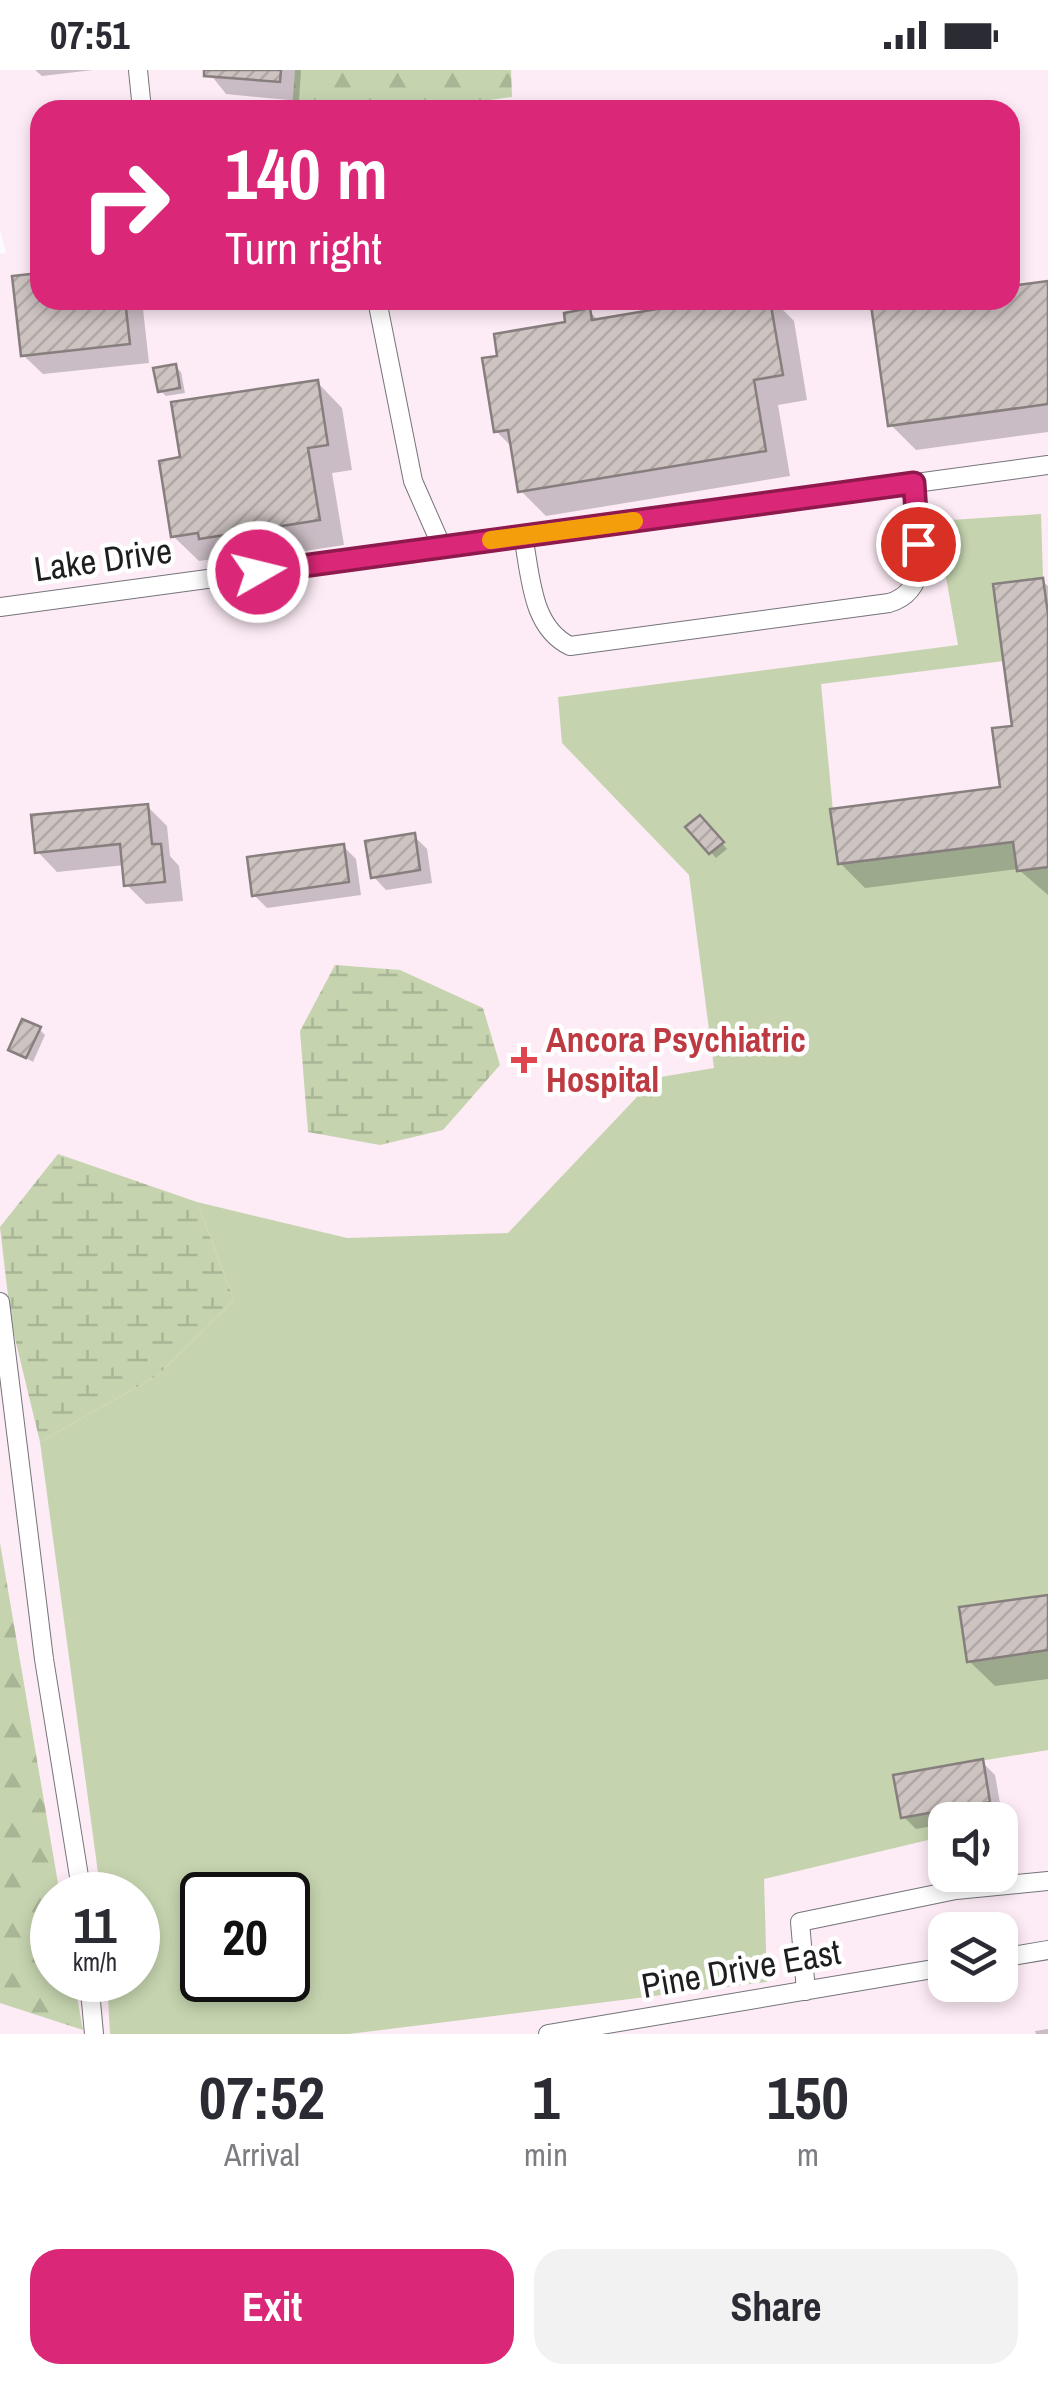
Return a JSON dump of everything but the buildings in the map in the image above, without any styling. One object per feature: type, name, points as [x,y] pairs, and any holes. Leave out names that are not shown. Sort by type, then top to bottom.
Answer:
[{"type":"lane","points":[[138,70],[141,100]]},
{"type":"lane","points":[[379,310],[412,481],[442,547]]},
{"type":"lane","name":"Lake Drive","points":[[0,606],[1048,465]]},
{"type":"lane","points":[[523,536],[542,621],[551,636],[570,646],[889,604],[912,593],[920,575],[914,483]]},
{"type":"lane","points":[[0,1302],[44,1658],[78,1872]]},
{"type":"lane","points":[[806,1991],[800,1922],[956,1890],[1048,1880]]},
{"type":"lane","points":[[1018,1955],[1048,1950]]},
{"type":"lane","name":"Pine Drive East","points":[[548,2034],[928,1971]]},
{"type":"lane","points":[[91,2002],[94,2034]]},
{"type":"shaded area","name":"Ancora Psychiatric Hospital","points":[[0,70],[295,70],[293,100],[30,100],[30,310],[1020,310],[1020,100],[490,100],[511,97],[511,70],[1048,70],[1048,2034],[0,2034],[0,254],[6,253],[0,230]]},
{"type":"green space","points":[[295,70],[511,70],[512,97],[490,100],[293,100]]},
{"type":"green space","points":[[1041,514],[1043,578],[993,585],[1004,661],[821,684],[838,864],[1013,842],[1017,871],[1048,867],[1048,1595],[959,1608],[967,1662],[1048,1650],[1048,1750],[894,1775],[901,1817],[928,1812],[928,1840],[764,1879],[767,1982],[349,2034],[110,2034],[108,2002],[160,2002],[160,1872],[98,1872],[40,1442],[158,1375],[234,1300],[197,1202],[347,1238],[508,1233],[655,1078],[714,1068],[689,875],[562,743],[558,697],[958,645],[936,521]]},
{"type":"green space","points":[[335,965],[400,970],[483,1008],[500,1065],[443,1130],[380,1145],[308,1132],[300,1031]]},
{"type":"green space","points":[[58,1154],[197,1202],[234,1300],[158,1375],[40,1442],[11,1322],[0,1227]]},
{"type":"green space","points":[[0,1543],[56,1872],[30,1872],[30,2002],[78,2002],[83,2030],[0,2003]]},
{"type":"slow traffic","points":[[491,540],[634,521]]},
{"type":"place","name":"Ancora Psychiatric Hospital","points":[[524,1060]]},
{"type":"route","points":[[258,572],[914,483],[918,544]]}]
